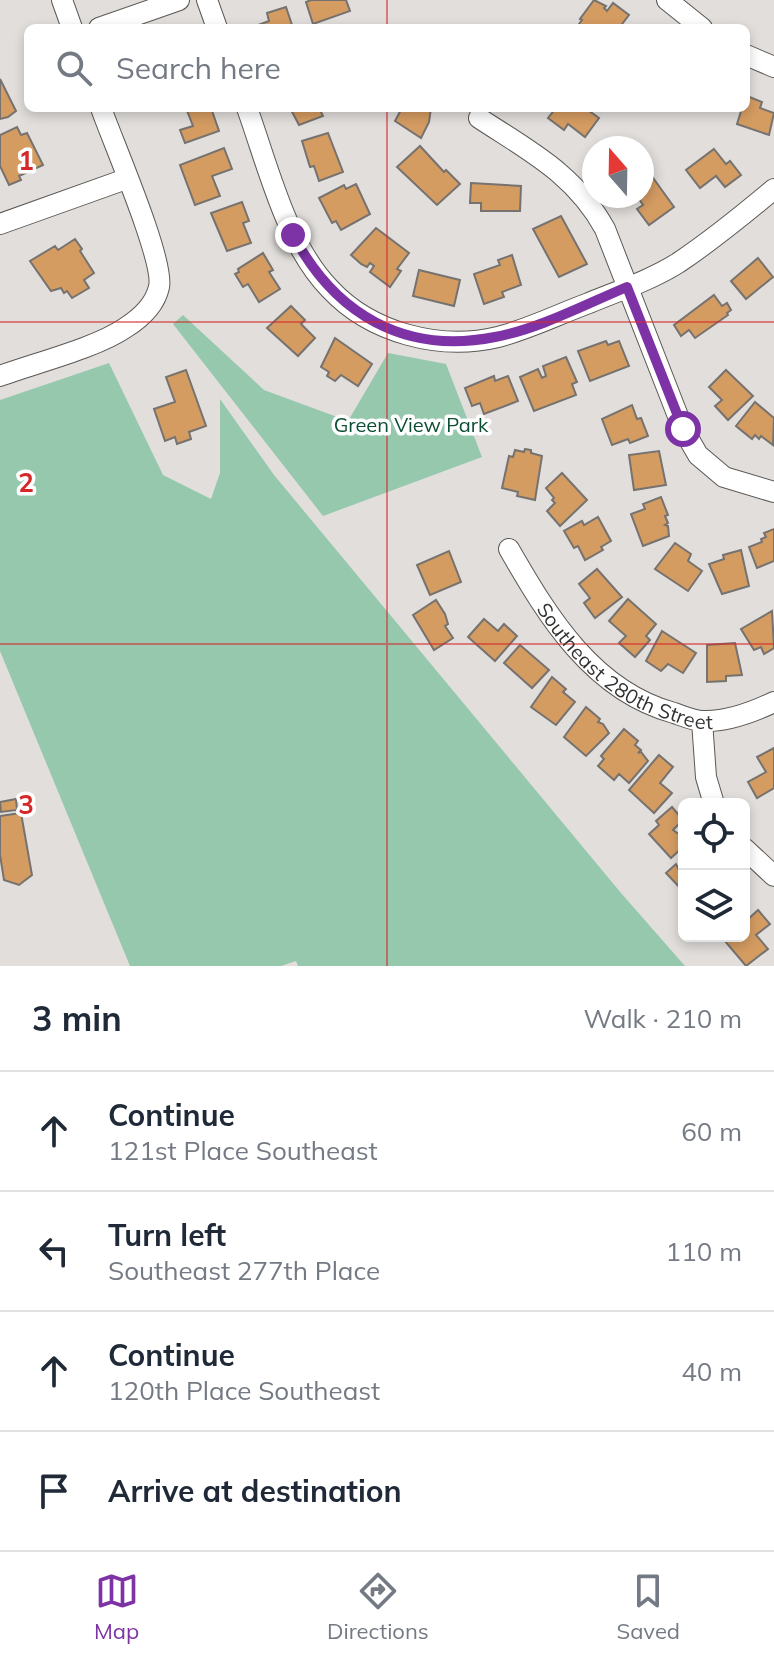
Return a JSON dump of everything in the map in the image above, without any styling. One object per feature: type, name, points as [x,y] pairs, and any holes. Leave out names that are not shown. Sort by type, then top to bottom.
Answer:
[{"type":"street","points":[[62,0],[71,24]]},
{"type":"street","points":[[110,24],[179,0]]},
{"type":"street","points":[[207,0],[216,24]]},
{"type":"street","points":[[667,0],[697,24]]},
{"type":"street","points":[[750,57],[774,67]]},
{"type":"street","points":[[0,376],[108,337],[145,313],[156,299],[160,284],[159,268],[102,112]]},
{"type":"street","points":[[248,112],[293,235],[308,262],[330,290],[356,311],[388,329],[428,339],[467,341],[498,337],[627,287],[675,265],[774,189]]},
{"type":"street","points":[[479,118],[550,165],[577,188],[592,206],[605,229],[683,429],[698,455],[724,477],[774,492]]},
{"type":"street","points":[[0,224],[126,179]]},
{"type":"street","name":"Southeast 280th Street","points":[[509,549],[562,634],[587,662],[622,689],[660,709],[702,721],[737,716],[774,702]]},
{"type":"street","points":[[702,721],[706,777],[712,798]]},
{"type":"street","points":[[750,854],[774,876]]},
{"type":"green space","name":"Green View Park","points":[[183,315],[264,390],[348,421],[388,353],[446,364],[482,457],[323,516],[173,324]]},
{"type":"green space","points":[[109,363],[163,475],[211,499],[220,473],[220,399],[274,475],[685,966],[298,966],[296,961],[281,966],[130,966],[0,651],[0,400]]},
{"type":"building","points":[[346,0],[350,11],[313,24],[306,2]]},
{"type":"building","points":[[594,0],[606,6],[607,11],[613,3],[629,15],[622,24],[579,24]]},
{"type":"building","points":[[286,7],[292,24],[261,24],[269,21],[267,13]]},
{"type":"building","points":[[0,79],[16,111],[0,119]]},
{"type":"building","points":[[750,97],[762,102],[760,108],[774,113],[769,135],[737,124],[741,112],[750,112]]},
{"type":"building","points":[[188,112],[212,112],[219,131],[185,143],[180,130],[193,126]]},
{"type":"building","points":[[292,112],[321,112],[323,116],[299,125]]},
{"type":"building","points":[[400,112],[430,112],[421,138],[395,121]]},
{"type":"building","points":[[553,112],[591,112],[599,118],[586,136],[568,124],[564,130],[548,118]]},
{"type":"building","points":[[17,127],[21,135],[27,133],[43,165],[19,176],[21,180],[9,185],[0,166],[0,135]]},
{"type":"building","points":[[328,133],[343,172],[319,181],[314,166],[310,167],[302,141]]},
{"type":"building","points":[[420,146],[460,184],[437,205],[397,167]]},
{"type":"building","points":[[224,148],[232,169],[212,176],[220,196],[195,205],[180,165]]},
{"type":"building","points":[[714,149],[726,164],[730,161],[741,175],[725,187],[716,176],[700,188],[686,170]]},
{"type":"building","points":[[654,179],[674,207],[649,225],[637,209],[654,208]]},
{"type":"building","points":[[471,183],[521,186],[520,211],[481,211],[481,203],[470,203]]},
{"type":"building","points":[[356,184],[370,214],[341,230],[336,221],[332,223],[319,198],[344,185],[346,189]]},
{"type":"building","points":[[242,202],[249,221],[243,223],[251,243],[227,251],[211,213]]},
{"type":"building","points":[[561,216],[587,264],[559,277],[533,229]]},
{"type":"building","points":[[376,228],[409,253],[397,269],[401,271],[390,287],[370,272],[374,266],[370,263],[367,267],[351,255]]},
{"type":"building","points":[[75,239],[94,273],[84,280],[89,288],[72,298],[61,288],[51,291],[30,261],[55,246],[58,250]]},
{"type":"building","points":[[263,253],[273,270],[269,272],[280,289],[259,302],[248,284],[243,287],[235,274]]},
{"type":"building","points":[[512,255],[521,285],[502,292],[504,297],[484,304],[474,274],[500,265],[498,260]]},
{"type":"building","points":[[758,258],[773,277],[746,299],[731,281]]},
{"type":"building","points":[[419,270],[460,280],[454,306],[413,296]]},
{"type":"building","points":[[714,295],[722,306],[727,303],[731,310],[728,315],[695,338],[689,330],[681,336],[674,325]]},
{"type":"building","points":[[291,306],[305,320],[301,324],[315,338],[298,356],[267,328]]},
{"type":"building","points":[[335,338],[372,364],[358,386],[341,375],[335,381],[321,367]]},
{"type":"building","points":[[606,341],[608,345],[619,341],[629,366],[590,381],[578,351]]},
{"type":"building","points":[[566,357],[577,382],[572,384],[576,395],[534,411],[520,377],[538,369],[542,378],[546,376],[543,366]]},
{"type":"building","points":[[186,370],[206,426],[189,432],[191,439],[177,444],[175,437],[165,441],[154,409],[175,402],[166,377]]},
{"type":"building","points":[[726,370],[753,396],[728,420],[715,406],[722,400],[709,387]]},
{"type":"building","points":[[494,376],[495,381],[508,376],[518,401],[484,414],[480,403],[472,406],[465,388]]},
{"type":"building","points":[[755,402],[774,418],[773,445],[761,436],[759,439],[755,435],[752,439],[736,426]]},
{"type":"building","points":[[632,405],[648,436],[630,443],[628,439],[612,445],[602,419]]},
{"type":"building","points":[[525,449],[542,456],[535,500],[502,488],[509,456],[513,457],[515,450],[524,452]]},
{"type":"building","points":[[659,451],[666,485],[634,490],[629,455]]},
{"type":"building","points":[[562,473],[587,500],[560,526],[547,511],[555,503],[546,488]]},
{"type":"building","points":[[661,497],[668,515],[665,516],[668,523],[665,525],[668,526],[669,536],[643,546],[631,514],[645,509],[643,504]]},
{"type":"building","points":[[598,517],[611,541],[601,547],[603,550],[585,560],[578,546],[574,548],[564,531]]},
{"type":"building","points":[[774,529],[774,561],[757,568],[749,547],[762,542],[761,539],[766,537],[764,533]]},
{"type":"building","points":[[675,543],[691,554],[688,561],[702,571],[688,591],[655,569]]},
{"type":"building","points":[[741,550],[749,586],[722,594],[709,564],[724,559],[723,555]]},
{"type":"building","points":[[449,551],[461,582],[430,595],[417,565]]},
{"type":"building","points":[[597,569],[622,597],[595,618],[584,603],[590,598],[579,584]]},
{"type":"building","points":[[628,599],[656,624],[646,636],[650,640],[635,657],[619,643],[626,636],[609,621]]},
{"type":"building","points":[[436,600],[445,614],[448,624],[445,626],[453,638],[434,650],[413,615]]},
{"type":"building","points":[[772,611],[774,648],[764,654],[761,647],[754,650],[741,629]]},
{"type":"building","points":[[484,619],[498,631],[504,624],[517,636],[495,661],[468,637]]},
{"type":"building","points":[[662,631],[696,653],[683,673],[668,664],[661,671],[646,661]]},
{"type":"building","points":[[735,643],[742,675],[726,676],[726,681],[707,682],[707,645]]},
{"type":"building","points":[[520,645],[549,670],[532,688],[504,663]]},
{"type":"building","points":[[552,677],[575,702],[556,725],[531,707]]},
{"type":"building","points":[[586,707],[600,719],[598,722],[609,733],[586,756],[564,737]]},
{"type":"building","points":[[624,729],[638,741],[635,745],[641,750],[638,753],[641,752],[648,761],[629,783],[619,774],[614,780],[598,766],[604,759],[601,756]]},
{"type":"building","points":[[774,748],[774,788],[757,798],[748,782],[766,772],[757,757]]},
{"type":"building","points":[[659,755],[673,767],[660,783],[672,793],[654,813],[629,790]]},
{"type":"building","points":[[16,799],[17,810],[1,812],[0,802]]},
{"type":"building","points":[[672,807],[678,814],[678,825],[673,830],[678,834],[678,852],[671,858],[649,834],[659,825],[656,821]]},
{"type":"building","points":[[21,813],[32,875],[19,885],[4,880],[0,855],[0,816]]},
{"type":"building","points":[[676,864],[678,868],[678,886],[666,873]]},
{"type":"building","points":[[758,910],[770,924],[756,935],[768,949],[746,966],[726,942],[750,942],[750,917]]},
{"type":"route","points":[[293,235],[308,262],[330,290],[356,311],[388,329],[428,339],[467,341],[498,337],[627,287],[683,429]]}]
